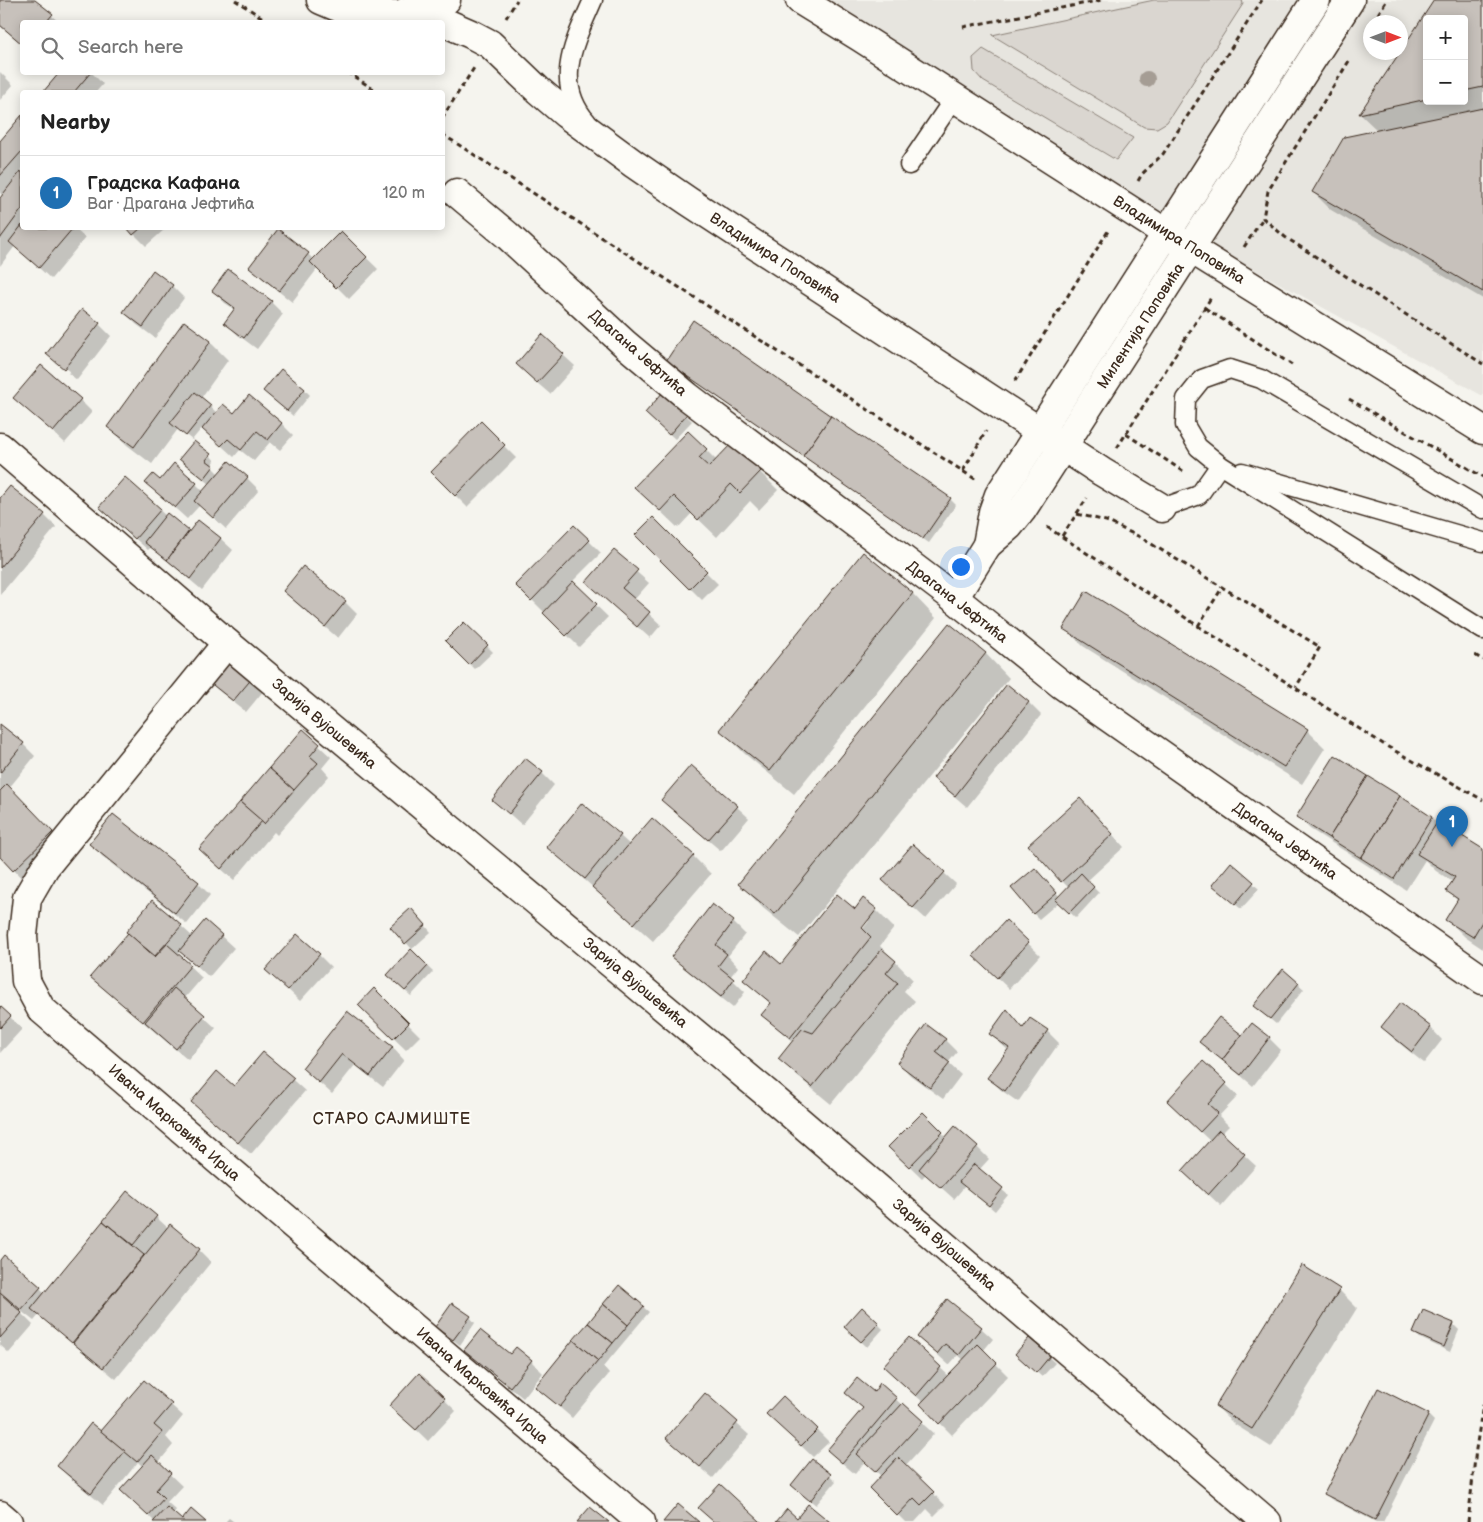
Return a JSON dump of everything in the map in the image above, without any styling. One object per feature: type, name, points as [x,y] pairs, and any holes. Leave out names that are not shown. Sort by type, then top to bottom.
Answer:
[{"type":"street","name":"Владимира Поповића","points":[[321,0],[354,11],[373,14],[418,16],[434,20]]},
{"type":"street","name":"Владимира Поповића","points":[[392,14],[421,10],[446,0]]},
{"type":"street","name":"Владимира Поповића","points":[[800,0],[1191,249],[1483,430]]},
{"type":"street","name":"Милентија Поповића","points":[[987,545],[991,519],[999,495],[1316,0]]},
{"type":"street","name":"Милентија Поповића","points":[[954,598],[987,545],[1009,526],[1022,510],[1350,0]]},
{"type":"street","name":"Владимира Поповића","points":[[445,23],[490,44],[566,114],[688,201],[1064,445],[1102,472],[1162,508]]},
{"type":"street","name":"Драгана Јефтића","points":[[457,193],[507,235],[626,344],[687,396],[954,598],[1060,684],[1483,980]]},
{"type":"street","name":"Зарија Вујошевића","points":[[0,447],[227,643],[770,1096],[1267,1522]]},
{"type":"street","name":"Ивана Марковића Ирца","points":[[227,643],[45,867],[27,898],[22,935],[26,981],[41,1009],[640,1522]]},
{"type":"street","points":[[0,1515],[8,1522]]},
{"type":"lane","points":[[593,0],[575,40],[568,74],[572,96],[580,114],[605,143]]},
{"type":"lane","points":[[909,165],[955,97]]},
{"type":"lane","points":[[1483,509],[1262,379],[1230,369],[1202,379],[1186,399],[1185,426],[1198,447],[1220,465],[1483,630]]},
{"type":"lane","points":[[1162,508],[1199,495],[1220,465]]},
{"type":"lane","points":[[1220,465],[1483,542]]},
{"type":"path","points":[[235,0],[266,20]]},
{"type":"path","points":[[502,24],[517,0]]},
{"type":"path","points":[[963,27],[1102,0]]},
{"type":"path","points":[[1163,154],[1262,0]]},
{"type":"path","points":[[1378,15],[1387,0]]},
{"type":"path","points":[[1350,60],[1268,191],[1262,218],[1285,238],[1483,364]]},
{"type":"path","points":[[445,113],[477,63]]},
{"type":"path","points":[[352,75],[375,90]]},
{"type":"path","points":[[445,136],[963,471]]},
{"type":"path","points":[[1021,372],[1100,244]]},
{"type":"path","points":[[1126,434],[1204,308],[1300,370]]},
{"type":"path","points":[[1342,395],[1483,477]]},
{"type":"path","points":[[1296,687],[1320,647],[1140,537],[1106,521],[1077,514],[1062,536],[1198,626],[1388,747],[1483,800]]},
{"type":"path","points":[[1198,626],[1222,588]]},
{"type":"path","points":[[1468,1522],[1483,1405]]},
{"type":"shaded area","points":[[828,0],[1329,0],[1182,228]]},
{"type":"shaded area","points":[[1154,0],[1242,0],[1243,4],[1167,122],[1157,128],[1144,127],[992,35]]},
{"type":"shaded area","points":[[1349,0],[1483,0],[1483,396],[1197,238]]},
{"type":"shaded area","points":[[983,49],[1133,138],[1116,160],[983,81],[974,71],[973,58]]},
{"type":"building","points":[[0,0],[35,0],[53,14],[48,20],[20,20],[20,42],[0,25]]},
{"type":"building","points":[[1434,0],[1483,0],[1483,87],[1468,90],[1468,15],[1424,15]]},
{"type":"building","points":[[1423,17],[1423,100],[1359,114],[1395,60],[1408,60],[1408,40]]},
{"type":"building","points":[[57,75],[88,75],[76,90],[45,90]]},
{"type":"building","points":[[1483,108],[1483,292],[1312,192],[1344,137]]},
{"type":"building","points":[[20,117],[20,153],[0,176],[0,141]]},
{"type":"building","points":[[20,172],[20,212],[0,239],[0,198]]},
{"type":"building","points":[[20,228],[20,230],[71,230],[39,268],[9,242]]},
{"type":"building","points":[[129,230],[139,230],[133,235]]},
{"type":"building","points":[[277,230],[309,253],[279,291],[249,267]]},
{"type":"building","points":[[341,231],[367,257],[336,288],[310,262]]},
{"type":"building","points":[[228,269],[272,301],[244,338],[224,323],[235,308],[212,291]]},
{"type":"building","points":[[153,270],[173,285],[143,327],[123,312]]},
{"type":"building","points":[[82,309],[100,323],[64,369],[46,354]]},
{"type":"building","points":[[693,320],[831,416],[803,456],[666,361]]},
{"type":"building","points":[[184,321],[211,341],[134,447],[107,427]]},
{"type":"building","points":[[542,334],[564,354],[537,383],[516,364]]},
{"type":"building","points":[[41,365],[81,399],[53,432],[13,398]]},
{"type":"building","points":[[281,369],[305,389],[287,411],[263,391]]},
{"type":"building","points":[[195,392],[211,405],[186,436],[170,423]]},
{"type":"building","points":[[663,392],[687,414],[669,435],[645,413]]},
{"type":"building","points":[[249,395],[282,423],[268,440],[257,431],[241,450],[228,439],[221,446],[202,429],[223,404],[234,413]]},
{"type":"building","points":[[831,416],[951,498],[923,539],[803,456]]},
{"type":"building","points":[[481,421],[505,445],[455,496],[431,472]]},
{"type":"building","points":[[688,431],[707,449],[699,458],[709,467],[732,443],[761,471],[740,493],[731,484],[698,520],[674,496],[660,511],[634,487]]},
{"type":"building","points":[[194,441],[211,454],[206,460],[214,466],[204,479],[179,459]]},
{"type":"building","points":[[229,461],[248,477],[213,518],[194,501]]},
{"type":"building","points":[[174,463],[197,483],[175,508],[145,483],[153,474],[160,480]]},
{"type":"building","points":[[125,477],[161,509],[135,539],[99,507]]},
{"type":"building","points":[[10,486],[45,514],[0,568],[0,498]]},
{"type":"building","points":[[167,513],[189,531],[167,560],[144,542]]},
{"type":"building","points":[[653,517],[707,571],[689,589],[635,535]]},
{"type":"building","points":[[198,520],[221,538],[190,579],[167,560]]},
{"type":"building","points":[[574,525],[590,540],[531,601],[515,585]]},
{"type":"building","points":[[614,550],[638,570],[622,588],[650,612],[637,627],[586,582]]},
{"type":"building","points":[[863,552],[913,593],[770,771],[719,730]]},
{"type":"building","points":[[303,566],[346,601],[325,627],[283,591]]},
{"type":"building","points":[[573,581],[597,604],[566,636],[543,613]]},
{"type":"building","points":[[1086,591],[1308,729],[1284,767],[1063,629]]},
{"type":"building","points":[[464,622],[488,645],[469,665],[445,641]]},
{"type":"building","points":[[949,623],[986,653],[775,914],[738,884]]},
{"type":"building","points":[[225,653],[254,676],[233,701],[204,678]]},
{"type":"building","points":[[1007,684],[1029,702],[955,796],[933,778]]},
{"type":"building","points":[[0,724],[24,743],[0,773]]},
{"type":"building","points":[[303,729],[320,744],[310,756],[318,763],[294,790],[269,768]]},
{"type":"building","points":[[1335,755],[1368,776],[1329,838],[1296,817]]},
{"type":"building","points":[[525,758],[543,772],[509,814],[492,800]]},
{"type":"building","points":[[691,765],[738,806],[708,840],[661,800]]},
{"type":"building","points":[[269,768],[294,790],[264,824],[240,802]]},
{"type":"building","points":[[1368,776],[1400,796],[1361,858],[1329,838]]},
{"type":"building","points":[[7,784],[53,832],[13,871],[0,857],[0,791]]},
{"type":"building","points":[[1400,796],[1432,817],[1394,879],[1361,858]]},
{"type":"building","points":[[1080,798],[1113,834],[1061,882],[1028,845]]},
{"type":"building","points":[[240,802],[262,821],[221,869],[199,849]]},
{"type":"building","points":[[582,803],[621,835],[585,879],[546,847]]},
{"type":"building","points":[[113,814],[199,882],[175,913],[89,844]]},
{"type":"building","points":[[652,818],[694,855],[634,924],[592,887]]},
{"type":"building","points":[[1438,821],[1483,849],[1483,920],[1473,937],[1445,920],[1458,899],[1446,891],[1455,877],[1417,854]]},
{"type":"building","points":[[913,844],[945,872],[913,908],[882,880]]},
{"type":"building","points":[[1231,862],[1254,882],[1235,904],[1212,885]]},
{"type":"building","points":[[1035,868],[1057,893],[1033,914],[1011,888]]},
{"type":"building","points":[[1081,873],[1094,887],[1069,913],[1055,900]]},
{"type":"building","points":[[837,894],[855,909],[863,898],[877,909],[862,928],[871,937],[790,1038],[761,1015],[771,1003],[743,980],[766,951],[781,964]]},
{"type":"building","points":[[152,900],[182,925],[155,956],[126,932]]},
{"type":"building","points":[[712,904],[734,921],[716,945],[727,954],[718,966],[734,979],[721,997],[671,957]]},
{"type":"building","points":[[411,908],[426,925],[405,944],[390,927]]},
{"type":"building","points":[[205,920],[222,935],[197,966],[179,951]]},
{"type":"building","points":[[1006,920],[1029,942],[997,978],[973,956]]},
{"type":"building","points":[[128,933],[155,957],[167,944],[191,965],[143,1022],[90,977]]},
{"type":"building","points":[[297,934],[320,954],[288,990],[265,970]]},
{"type":"building","points":[[411,949],[428,966],[405,991],[387,975]]},
{"type":"building","points":[[882,949],[896,961],[886,973],[898,983],[812,1087],[778,1059],[802,1029],[813,1033]]},
{"type":"building","points":[[1283,969],[1299,983],[1270,1019],[1253,1006]]},
{"type":"building","points":[[174,988],[205,1015],[176,1049],[145,1022]]},
{"type":"building","points":[[374,988],[409,1023],[393,1039],[358,1005]]},
{"type":"building","points":[[1400,1003],[1431,1027],[1412,1052],[1381,1027]]},
{"type":"building","points":[[0,1006],[11,1016],[0,1028]]},
{"type":"building","points":[[1007,1009],[1023,1028],[1030,1018],[1048,1030],[1005,1091],[987,1078],[1009,1048],[989,1034]]},
{"type":"building","points":[[347,1011],[393,1047],[370,1076],[342,1054],[319,1083],[302,1068]]},
{"type":"building","points":[[1219,1017],[1242,1035],[1222,1060],[1199,1042]]},
{"type":"building","points":[[1252,1023],[1270,1037],[1241,1075],[1222,1060]]},
{"type":"building","points":[[926,1024],[946,1039],[936,1052],[950,1063],[930,1088],[897,1063]]},
{"type":"building","points":[[263,1052],[294,1078],[238,1143],[191,1102],[217,1071],[234,1086]]},
{"type":"building","points":[[1203,1061],[1227,1083],[1208,1104],[1218,1113],[1200,1132],[1167,1101]]},
{"type":"building","points":[[923,1112],[943,1132],[909,1167],[888,1147]]},
{"type":"building","points":[[955,1126],[978,1146],[941,1188],[919,1169]]},
{"type":"building","points":[[1219,1130],[1245,1154],[1208,1195],[1182,1171]]},
{"type":"building","points":[[974,1164],[1003,1188],[989,1206],[959,1182]]},
{"type":"building","points":[[127,1191],[157,1216],[133,1245],[103,1221]]},
{"type":"building","points":[[103,1221],[144,1255],[72,1343],[31,1309]]},
{"type":"building","points":[[170,1224],[200,1249],[103,1368],[73,1343]]},
{"type":"building","points":[[4,1255],[41,1287],[21,1310],[0,1292],[0,1260]]},
{"type":"building","points":[[1302,1265],[1340,1289],[1252,1429],[1215,1406]]},
{"type":"building","points":[[619,1285],[644,1306],[628,1325],[603,1304]]},
{"type":"building","points":[[0,1293],[22,1313],[0,1338]]},
{"type":"building","points":[[947,1299],[982,1327],[959,1355],[945,1344],[937,1354],[917,1337]]},
{"type":"building","points":[[452,1303],[471,1316],[453,1340],[435,1327]]},
{"type":"building","points":[[603,1304],[628,1325],[613,1343],[588,1323]]},
{"type":"building","points":[[862,1307],[879,1323],[861,1342],[844,1327]]},
{"type":"building","points":[[1423,1310],[1454,1323],[1444,1347],[1413,1333]]},
{"type":"building","points":[[588,1323],[613,1343],[598,1361],[573,1340]]},
{"type":"building","points":[[480,1330],[510,1354],[516,1347],[532,1360],[510,1387],[464,1350]]},
{"type":"building","points":[[909,1337],[941,1367],[916,1396],[883,1366]]},
{"type":"building","points":[[1029,1338],[1050,1356],[1036,1373],[1015,1354]]},
{"type":"building","points":[[573,1340],[598,1361],[560,1407],[535,1387]]},
{"type":"building","points":[[978,1344],[997,1363],[939,1424],[920,1404]]},
{"type":"building","points":[[419,1373],[445,1398],[416,1430],[389,1406]]},
{"type":"building","points":[[857,1378],[874,1392],[880,1383],[897,1398],[842,1463],[827,1450],[863,1408],[845,1393]]},
{"type":"building","points":[[144,1380],[172,1404],[154,1425],[162,1432],[137,1462],[100,1431]]},
{"type":"building","points":[[1378,1388],[1429,1414],[1375,1520],[1324,1494]]},
{"type":"building","points":[[705,1393],[738,1422],[700,1467],[666,1438]]},
{"type":"building","points":[[783,1396],[818,1429],[801,1446],[766,1414]]},
{"type":"building","points":[[903,1403],[923,1421],[876,1472],[856,1454]]},
{"type":"building","points":[[91,1423],[125,1451],[91,1494],[57,1466]]},
{"type":"building","points":[[152,1455],[171,1473],[156,1490],[164,1498],[148,1516],[120,1490]]},
{"type":"building","points":[[898,1457],[934,1492],[921,1505],[914,1498],[897,1516],[869,1488]]},
{"type":"building","points":[[812,1459],[831,1474],[810,1501],[791,1485]]},
{"type":"building","points":[[720,1484],[761,1522],[714,1522],[698,1508]]},
{"type":"building","points":[[678,1504],[699,1522],[663,1522]]},
{"type":"building","points":[[808,1504],[830,1522],[776,1522],[787,1509],[797,1518]]},
{"type":"building","points":[[167,1507],[182,1520],[191,1509],[206,1522],[153,1522]]},
{"type":"building","points":[[590,1507],[609,1522],[577,1522]]},
{"type":"place","name":"Градска Кафана","points":[[1452,847]]},
{"type":"district","name":"СТАРО САЈМИШТЕ","points":[[392,1119]]}]
